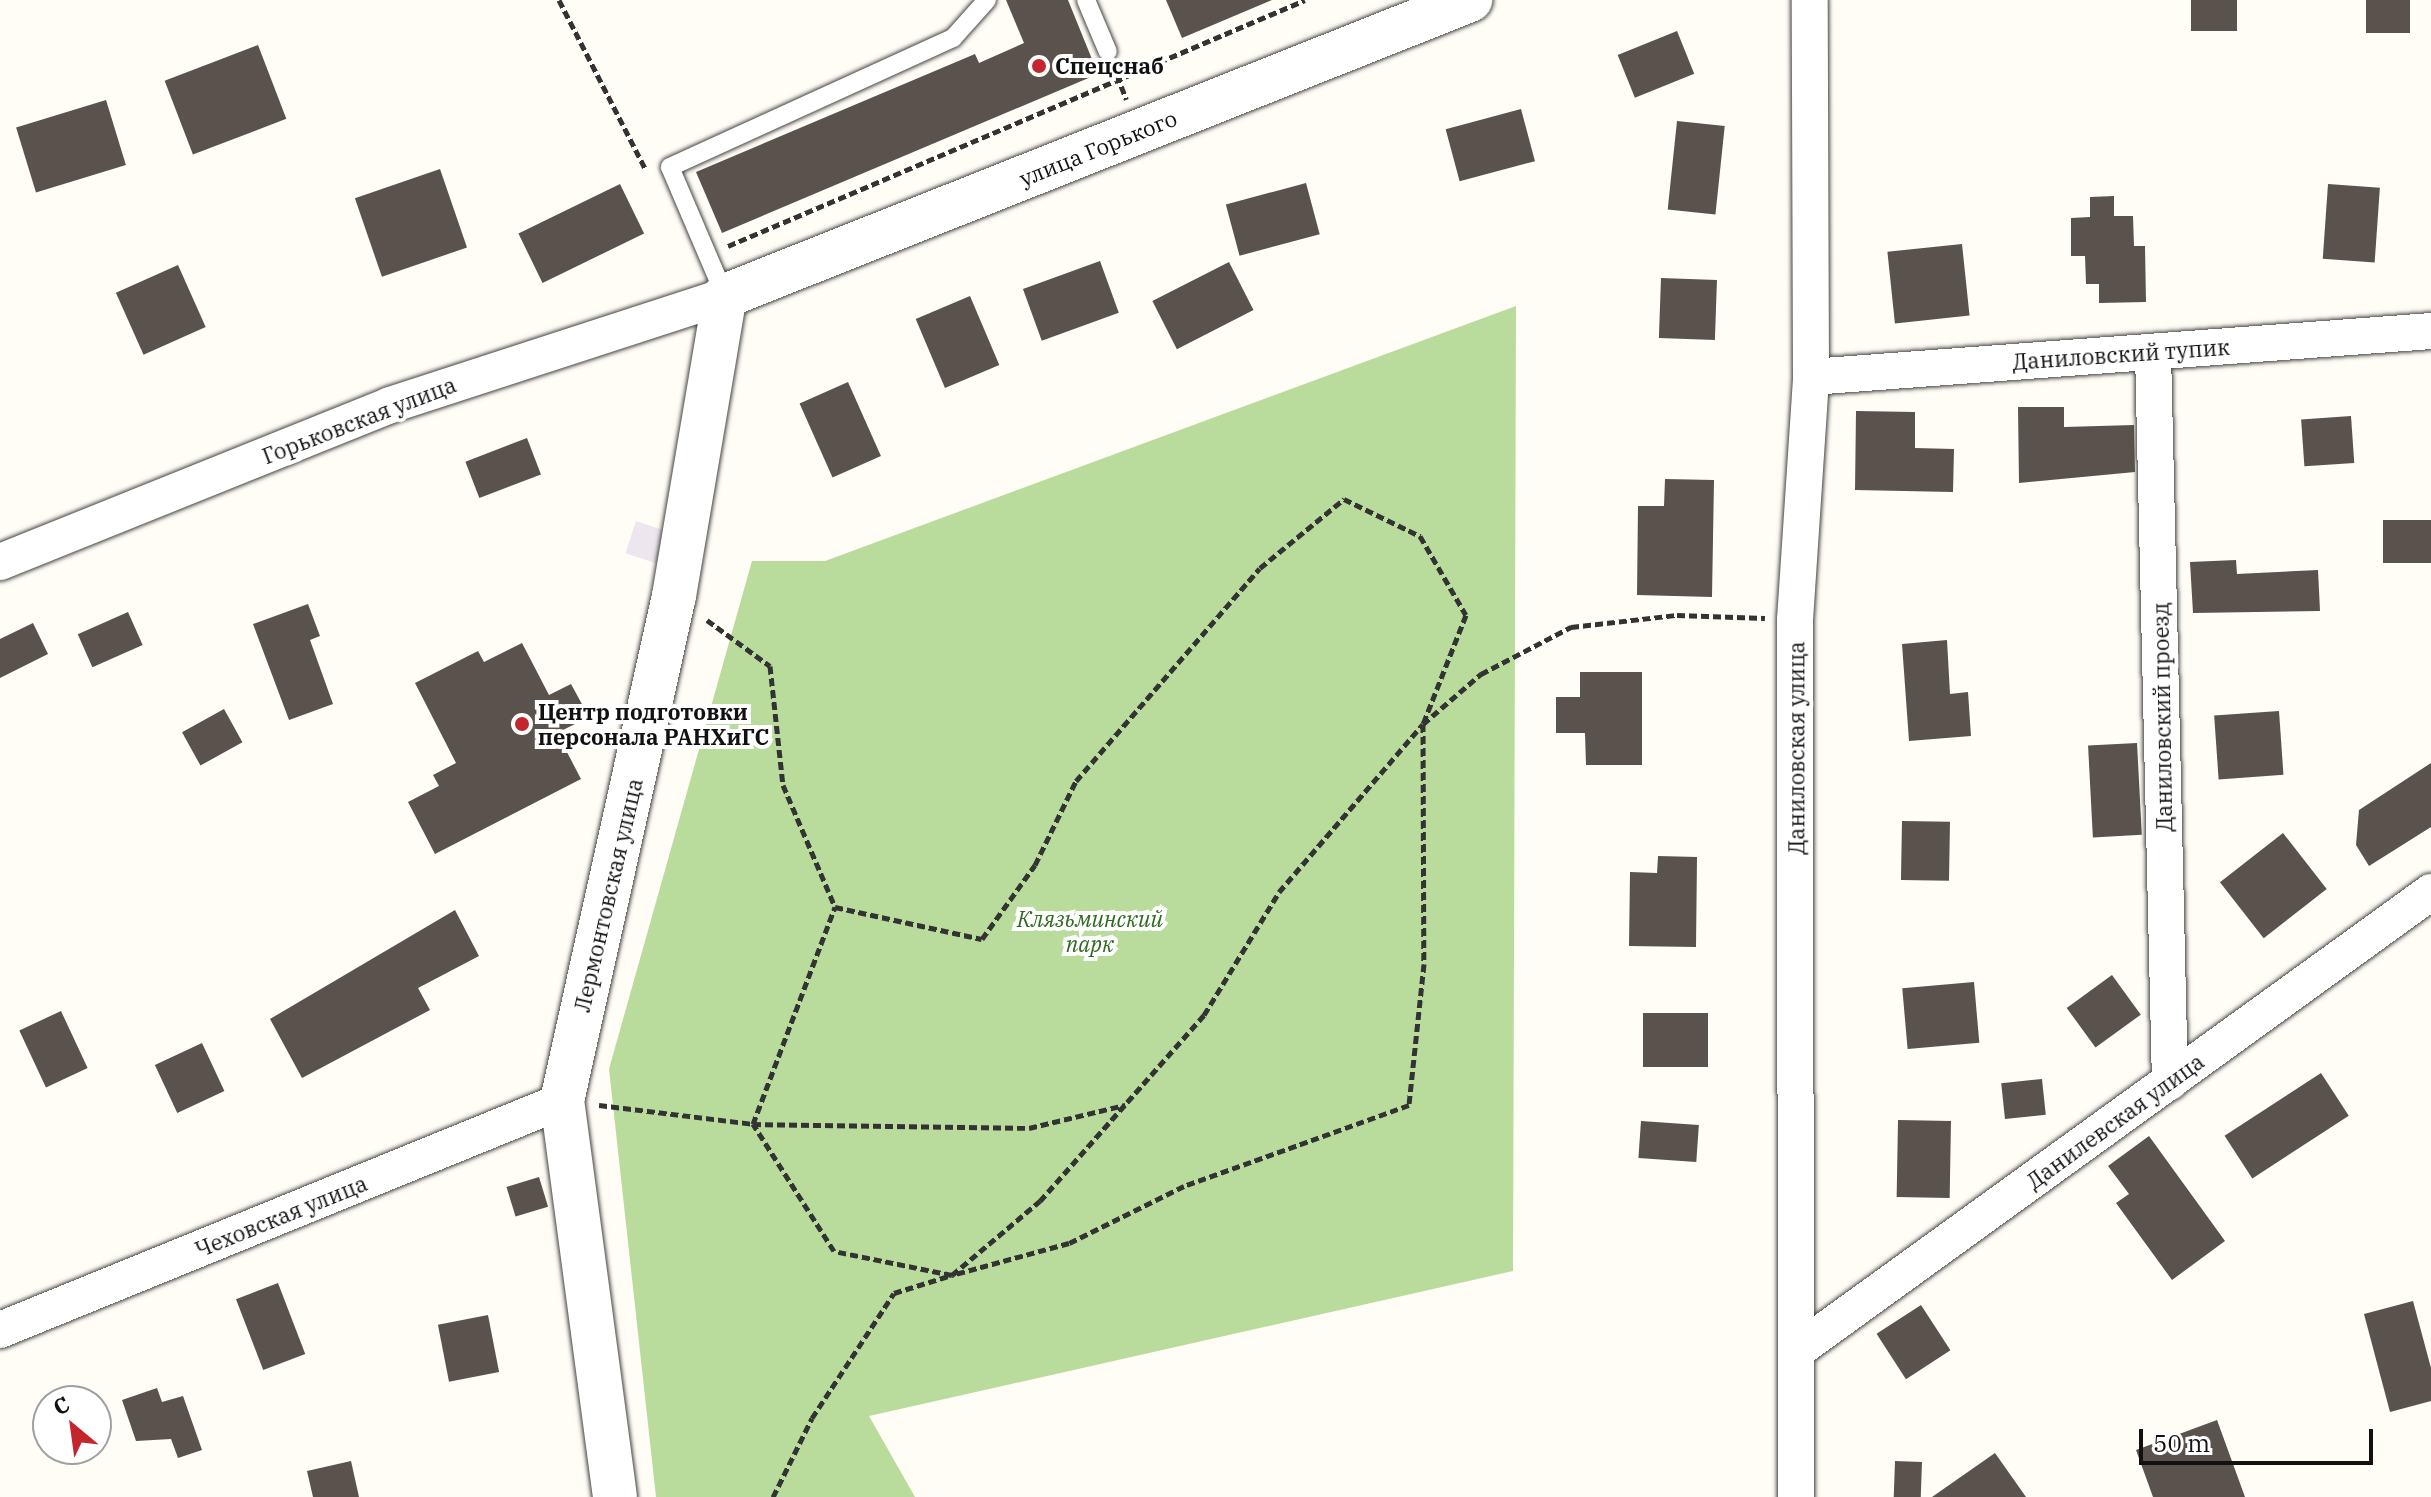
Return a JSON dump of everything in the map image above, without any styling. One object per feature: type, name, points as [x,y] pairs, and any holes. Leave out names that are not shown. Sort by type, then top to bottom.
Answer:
[{"type":"street","name":"улица Горького","points":[[725,296],[1470,0]]},
{"type":"street","name":"Даниловская улица","points":[[1796,1497],[1799,1349],[1795,620],[1811,377],[1810,0]]},
{"type":"street","name":"Горьковская улица","points":[[0,562],[390,405],[725,296]]},
{"type":"street","name":"Лермонтовская улица","points":[[615,1497],[562,1101],[674,596],[725,296]]},
{"type":"street","name":"Даниловский тупик","points":[[1811,377],[2431,331]]},
{"type":"street","name":"Даниловский проезд","points":[[2153,352],[2170,1082]]},
{"type":"street","name":"Данилевская улица","points":[[1799,1349],[2431,892]]},
{"type":"street","name":"Чеховская улица","points":[[0,1330],[562,1101]]},
{"type":"lane","points":[[725,296],[670,167],[953,38],[987,0]]},
{"type":"lane","points":[[1086,0],[1108,52]]},
{"type":"path","points":[[559,0],[649,178]]},
{"type":"path","points":[[708,254],[1305,0]]},
{"type":"path","points":[[1108,52],[1139,132]]},
{"type":"path","points":[[773,1497],[812,1418],[894,1293],[1069,1243],[1184,1186],[1409,1105],[1424,964],[1423,724],[1466,615],[1420,536],[1344,499],[1260,568],[1076,781],[1035,865],[982,939],[835,907]]},
{"type":"path","points":[[674,596],[770,666],[783,785],[835,907],[753,1124]]},
{"type":"path","points":[[952,1275],[1040,1201],[1125,1105],[1204,1015],[1279,892],[1423,724],[1481,674],[1571,627],[1677,615],[1795,620]]},
{"type":"path","points":[[562,1101],[753,1124],[1029,1128],[1125,1105]]},
{"type":"path","points":[[753,1124],[834,1251],[952,1275]]},
{"type":"shaded area","points":[[636,521],[666,531],[656,563],[625,553]]},
{"type":"green space","name":"Клязьминский парк","points":[[1516,306],[1513,1271],[869,1416],[915,1497],[656,1497],[609,1069],[752,561],[825,561]]},
{"type":"building","points":[[1006,0],[1068,0],[1098,74],[722,233],[696,172],[975,54],[979,63],[1024,43]]},
{"type":"building","points":[[1166,0],[1272,0],[1182,38]]},
{"type":"building","points":[[2191,0],[2237,0],[2237,31],[2191,31]]},
{"type":"building","points":[[2366,0],[2410,0],[2410,33],[2366,33]]},
{"type":"building","points":[[1677,31],[1694,74],[1635,98],[1618,55]]},
{"type":"building","points":[[258,45],[286,119],[193,155],[165,81]]},
{"type":"building","points":[[106,100],[126,165],[36,193],[16,127]]},
{"type":"building","points":[[1521,109],[1535,161],[1460,181],[1446,129]]},
{"type":"building","points":[[1677,121],[1725,126],[1715,215],[1668,210]]},
{"type":"building","points":[[440,169],[467,247],[382,277],[355,198]]},
{"type":"building","points":[[1306,183],[1320,234],[1240,256],[1226,204]]},
{"type":"building","points":[[620,184],[644,233],[543,283],[518,234]]},
{"type":"building","points":[[2328,184],[2380,188],[2375,262],[2323,259]]},
{"type":"building","points":[[2114,196],[2114,216],[2133,216],[2134,246],[2145,246],[2146,302],[2099,303],[2099,284],[2086,284],[2085,256],[2071,256],[2071,218],[2090,217],[2090,197]]},
{"type":"building","points":[[1962,244],[1970,316],[1895,323],[1887,252]]},
{"type":"building","points":[[1100,261],[1119,313],[1042,341],[1023,289]]},
{"type":"building","points":[[1229,262],[1254,310],[1177,349],[1152,301]]},
{"type":"building","points":[[178,265],[206,327],[144,355],[116,293]]},
{"type":"building","points":[[1661,278],[1717,280],[1715,340],[1659,338]]},
{"type":"building","points":[[970,296],[999,365],[945,388],[916,319]]},
{"type":"building","points":[[848,382],[881,456],[833,478],[800,404]]},
{"type":"building","points":[[2018,407],[2064,407],[2064,427],[2134,425],[2135,472],[2019,483]]},
{"type":"building","points":[[1856,411],[1915,412],[1915,448],[1954,449],[1953,492],[1855,490]]},
{"type":"building","points":[[2351,416],[2354,463],[2304,466],[2301,419]]},
{"type":"building","points":[[527,438],[541,474],[479,498],[465,462]]},
{"type":"building","points":[[1665,479],[1714,480],[1712,597],[1637,595],[1638,506],[1664,506]]},
{"type":"building","points":[[2383,520],[2431,520],[2431,563],[2383,563]]},
{"type":"building","points":[[2236,560],[2237,574],[2318,570],[2320,611],[2193,613],[2190,562]]},
{"type":"building","points":[[308,604],[320,636],[310,640],[333,704],[289,720],[253,624]]},
{"type":"building","points":[[128,612],[143,645],[92,667],[78,634]]},
{"type":"building","points":[[33,623],[48,654],[0,678],[0,639]]},
{"type":"building","points":[[1947,640],[1950,694],[1968,692],[1971,736],[1909,741],[1902,644]]},
{"type":"building","points":[[522,643],[549,695],[571,684],[589,717],[557,733],[581,779],[435,854],[408,802],[439,786],[433,775],[456,763],[415,683],[478,651],[484,662]]},
{"type":"building","points":[[1580,672],[1642,672],[1642,765],[1586,765],[1585,733],[1556,733],[1556,697],[1580,697]]},
{"type":"building","points":[[224,709],[242,742],[200,766],[182,732]]},
{"type":"building","points":[[2279,711],[2283,775],[2219,779],[2214,716]]},
{"type":"building","points":[[2137,743],[2142,835],[2093,837],[2088,746]]},
{"type":"building","points":[[2431,763],[2431,827],[2369,866],[2356,845],[2359,810]]},
{"type":"building","points":[[1902,821],[1950,822],[1949,881],[1901,880]]},
{"type":"building","points":[[2283,833],[2327,889],[2264,938],[2220,882]]},
{"type":"building","points":[[1658,856],[1697,857],[1696,947],[1629,946],[1630,872],[1657,873]]},
{"type":"building","points":[[455,910],[479,956],[418,988],[430,1010],[302,1078],[270,1019]]},
{"type":"building","points":[[2112,975],[2141,1015],[2095,1048],[2067,1008]]},
{"type":"building","points":[[1974,982],[1979,1043],[1908,1049],[1902,988]]},
{"type":"building","points":[[61,1011],[88,1068],[46,1088],[19,1030]]},
{"type":"building","points":[[1643,1013],[1708,1013],[1708,1067],[1643,1067]]},
{"type":"building","points":[[202,1043],[224,1091],[177,1113],[155,1065]]},
{"type":"building","points":[[2321,1073],[2349,1116],[2252,1178],[2225,1136]]},
{"type":"building","points":[[2042,1079],[2046,1115],[2005,1119],[2001,1083]]},
{"type":"building","points":[[1898,1120],[1951,1121],[1950,1198],[1897,1197]]},
{"type":"building","points":[[1641,1121],[1699,1125],[1696,1162],[1638,1158]]},
{"type":"building","points":[[2149,1136],[2225,1241],[2172,1280],[2116,1203],[2129,1194],[2108,1166]]},
{"type":"building","points":[[539,1177],[548,1207],[516,1217],[506,1187]]},
{"type":"building","points":[[278,1283],[305,1354],[263,1370],[236,1299]]},
{"type":"building","points":[[2413,1301],[2431,1368],[2431,1401],[2390,1412],[2364,1314]]},
{"type":"building","points":[[1921,1305],[1950,1350],[1906,1379],[1877,1334]]},
{"type":"building","points":[[488,1315],[499,1372],[449,1382],[438,1325]]},
{"type":"building","points":[[157,1388],[162,1402],[183,1396],[202,1450],[178,1458],[171,1439],[136,1441],[122,1400]]},
{"type":"building","points":[[2217,1420],[2245,1497],[2153,1497],[2136,1450]]},
{"type":"building","points":[[1995,1453],[2026,1497],[1932,1497]]},
{"type":"building","points":[[351,1461],[359,1497],[313,1497],[307,1471]]},
{"type":"building","points":[[1895,1461],[1922,1462],[1921,1497],[1894,1497]]},
{"type":"place","name":"Спецснаб","points":[[1039,66]]},
{"type":"place","name":"Центр подготовки персонала РАНХиГС","points":[[522,724]]}]
